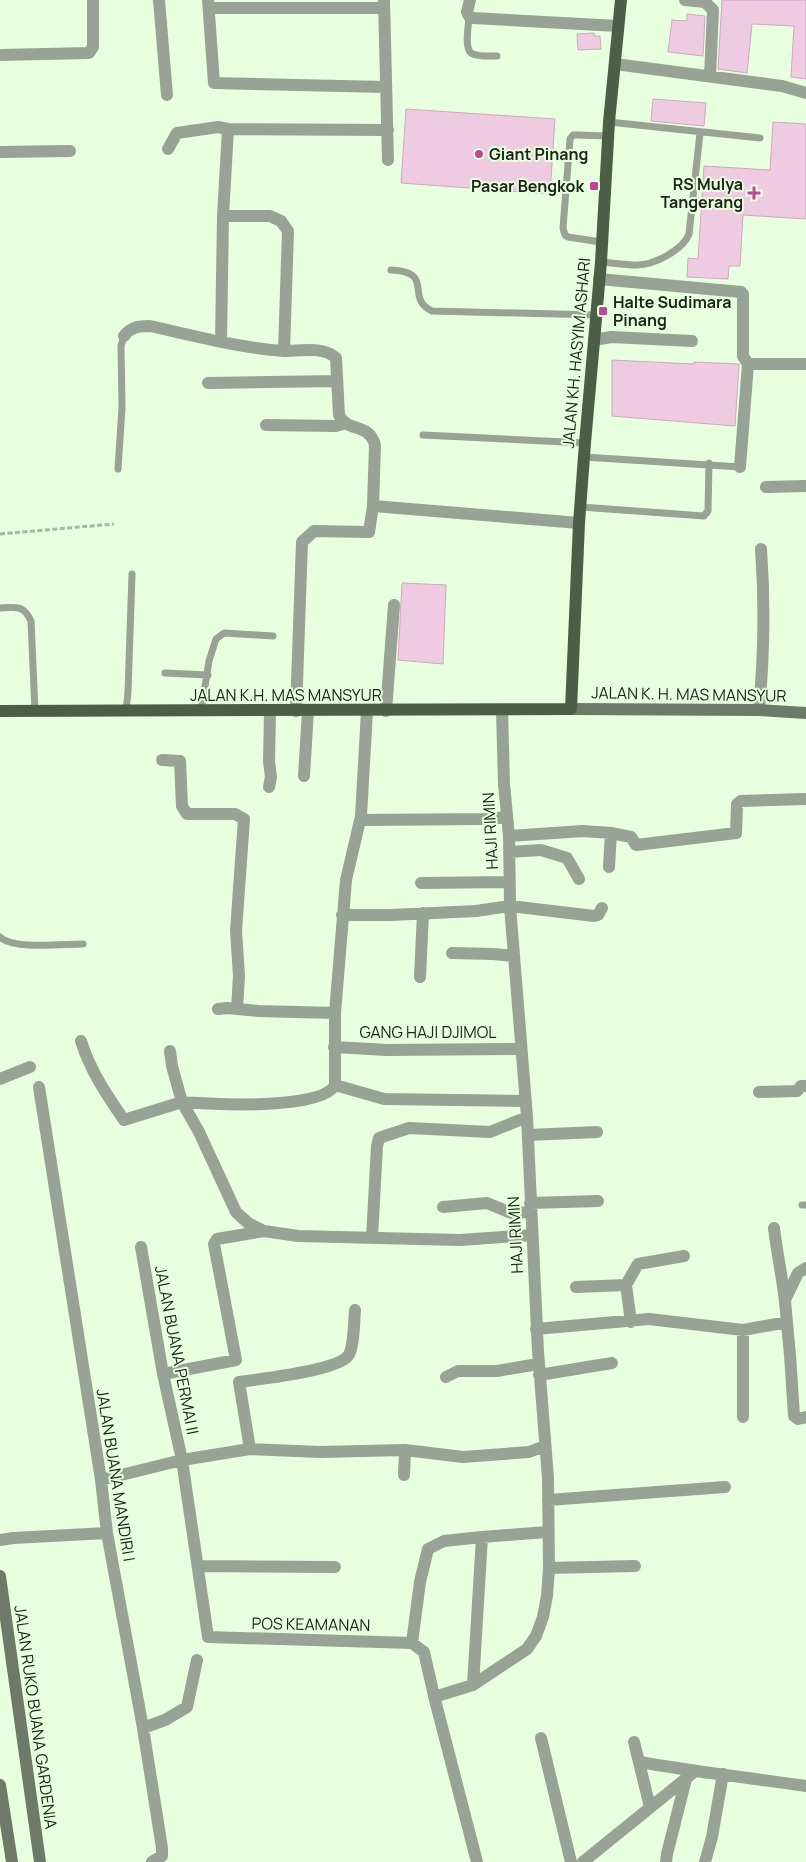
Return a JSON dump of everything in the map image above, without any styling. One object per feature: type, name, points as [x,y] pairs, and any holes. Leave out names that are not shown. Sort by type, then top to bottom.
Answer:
[{"type":"main road","name":"JALAN KH. HASYIM ASHARI","points":[[571,709],[584,443],[601,262],[609,122],[621,0]]},
{"type":"main road","name":"JALAN K.H. MAS MANSYUR","points":[[0,711],[571,709]]},
{"type":"street","points":[[0,55],[89,53],[93,47],[93,0]]},
{"type":"street","points":[[159,0],[167,94]]},
{"type":"street","points":[[470,0],[468,12],[469,16],[473,18],[618,26]]},
{"type":"street","points":[[685,0],[705,2],[713,10],[710,76]]},
{"type":"street","points":[[385,87],[214,83],[208,4],[384,4],[388,160]]},
{"type":"street","points":[[615,64],[782,86],[806,93]]},
{"type":"street","points":[[168,149],[177,133],[218,127],[228,129],[388,130]]},
{"type":"street","points":[[220,342],[223,216],[228,129]]},
{"type":"street","points":[[0,152],[70,151]]},
{"type":"street","points":[[223,216],[270,216],[281,221],[288,230],[284,351]]},
{"type":"street","points":[[599,279],[740,292],[744,296],[743,356],[748,364],[740,467]]},
{"type":"street","points":[[124,336],[130,330],[139,326],[150,326],[257,349],[325,351],[332,353],[336,358],[339,415],[346,423],[368,432],[373,437],[375,445],[373,506],[368,532],[314,531],[302,542],[304,776]]},
{"type":"street","points":[[594,340],[611,337],[692,341]]},
{"type":"street","points":[[748,364],[806,364]]},
{"type":"street","points":[[208,383],[337,381]]},
{"type":"street","points":[[266,425],[336,426],[346,423]]},
{"type":"street","points":[[766,487],[806,486]]},
{"type":"street","points":[[373,506],[579,523]]},
{"type":"street","points":[[759,710],[763,670],[764,587],[761,550]]},
{"type":"street","points":[[386,711],[394,605]]},
{"type":"street","name":"JALAN K. H. MAS MANSYUR","points":[[571,709],[806,712]]},
{"type":"street","name":"HAJI RIMIN","points":[[435,1699],[473,1685],[527,1648],[536,1636],[543,1617],[549,1568],[548,1500],[536,1330],[527,1118],[510,906],[509,836],[506,817],[502,710]]},
{"type":"street","points":[[269,787],[271,777],[269,762],[270,711]]},
{"type":"street","points":[[81,1041],[96,1078],[124,1120],[182,1102],[282,1104],[326,1094],[332,1090],[335,1085],[334,1013],[342,914],[346,880],[361,820],[367,711]]},
{"type":"street","points":[[162,760],[180,761],[182,806],[187,814],[235,814],[244,819],[236,930],[239,976],[237,1009]]},
{"type":"street","points":[[509,836],[582,831],[631,837],[636,844],[736,833],[737,804],[741,801],[806,799]]},
{"type":"street","points":[[361,820],[486,819],[506,817]]},
{"type":"street","points":[[609,867],[611,834]]},
{"type":"street","points":[[509,852],[541,850],[567,858],[579,879]]},
{"type":"street","points":[[422,884],[509,882]]},
{"type":"street","points":[[342,914],[476,911],[510,906],[594,916],[598,915],[602,908]]},
{"type":"street","points":[[420,977],[423,913]]},
{"type":"street","points":[[452,953],[514,956]]},
{"type":"street","points":[[218,1009],[258,1012],[334,1013]]},
{"type":"street","name":"GANG HAJI DJIMOL","points":[[334,1047],[387,1050],[521,1049]]},
{"type":"street","points":[[170,1051],[182,1102],[199,1132],[236,1212],[248,1223],[264,1231],[298,1236],[460,1240],[532,1234]]},
{"type":"street","points":[[0,1079],[30,1067]]},
{"type":"street","points":[[335,1085],[384,1099],[525,1101]]},
{"type":"street","points":[[759,1092],[796,1091],[801,1086],[806,1086]]},
{"type":"street","name":"JALAN BUANA MANDIRI I","points":[[39,1087],[101,1480],[107,1533],[143,1728],[162,1848],[162,1856],[152,1862]]},
{"type":"street","points":[[372,1238],[379,1138],[409,1128],[490,1132],[527,1118]]},
{"type":"street","points":[[528,1135],[597,1132]]},
{"type":"street","points":[[443,1207],[487,1203],[511,1213],[530,1207],[598,1201]]},
{"type":"street","points":[[774,1228],[785,1300],[794,1416],[798,1418],[806,1417]]},
{"type":"street","points":[[163,1374],[236,1360],[214,1244],[217,1239],[223,1237],[264,1231]]},
{"type":"street","name":"JALAN BUANA PERMAI II","points":[[141,1246],[163,1374],[182,1460],[208,1637]]},
{"type":"street","points":[[631,1322],[626,1285],[638,1264],[684,1256]]},
{"type":"street","points":[[785,1300],[798,1273],[806,1268]]},
{"type":"street","points":[[576,1287],[626,1285]]},
{"type":"street","points":[[250,1449],[239,1382],[311,1371],[343,1360],[350,1352],[355,1310]]},
{"type":"street","points":[[536,1330],[649,1319],[743,1330],[787,1322]]},
{"type":"street","points":[[743,1330],[743,1417]]},
{"type":"street","points":[[446,1377],[458,1371],[539,1369],[612,1363]]},
{"type":"street","points":[[101,1480],[182,1460],[250,1449],[320,1452],[405,1450],[463,1457],[529,1452],[545,1446]]},
{"type":"street","points":[[404,1475],[405,1450]]},
{"type":"street","points":[[548,1500],[725,1487]]},
{"type":"street","points":[[477,1862],[424,1652],[412,1643],[420,1582],[428,1550],[444,1542],[547,1532]]},
{"type":"street","points":[[0,1540],[107,1533]]},
{"type":"street","points":[[473,1685],[482,1537]]},
{"type":"street","points":[[199,1566],[335,1567]]},
{"type":"street","points":[[549,1568],[635,1566]]},
{"type":"street","name":"JALAN RUKO BUANA GARDENIA","points":[[0,1576],[40,1862]]},
{"type":"street","name":"POS KEAMANAN","points":[[208,1637],[412,1643]]},
{"type":"street","points":[[143,1728],[165,1720],[187,1707],[197,1660]]},
{"type":"street","points":[[542,1738],[571,1862]]},
{"type":"street","points":[[634,1742],[650,1807]]},
{"type":"street","points":[[640,1762],[690,1775],[723,1774],[806,1786]]},
{"type":"street","points":[[705,1862],[712,1836],[723,1774]]},
{"type":"street","points":[[583,1862],[690,1775]]},
{"type":"street","points":[[666,1862],[690,1775]]},
{"type":"street","points":[[0,1785],[12,1862]]},
{"type":"lane","points":[[469,16],[467,47],[469,52],[472,54],[497,56]]},
{"type":"lane","points":[[609,122],[760,138]]},
{"type":"lane","points":[[601,262],[638,265],[651,262],[666,256],[682,246],[686,241],[689,234],[700,132]]},
{"type":"lane","points":[[601,242],[568,237],[565,235],[563,228],[570,139],[573,135],[577,134],[608,136]]},
{"type":"lane","points":[[391,270],[406,271],[414,275],[417,281],[420,301],[425,308],[432,311],[596,315]]},
{"type":"lane","points":[[118,469],[122,408],[121,346],[124,336]]},
{"type":"lane","points":[[423,435],[584,443]]},
{"type":"lane","points":[[584,457],[709,463],[740,467]]},
{"type":"lane","points":[[581,507],[704,516],[708,511],[709,463]]},
{"type":"lane","points":[[126,711],[132,574]]},
{"type":"lane","points":[[0,608],[17,607],[27,612],[32,622],[35,711]]},
{"type":"lane","points":[[201,711],[209,661],[216,639],[224,633],[272,636]]},
{"type":"lane","points":[[166,673],[208,675]]},
{"type":"lane","points":[[0,937],[13,943],[29,945],[83,944]]},
{"type":"path","points":[[0,534],[114,524]]},
{"type":"building","points":[[722,0],[806,0],[806,79],[791,77],[794,26],[752,24],[747,73],[718,69]]},
{"type":"building","points":[[687,14],[705,16],[703,56],[668,52],[672,20],[687,21]]},
{"type":"building","points":[[594,33],[594,36],[600,36],[601,49],[578,50],[577,34]]},
{"type":"building","points":[[653,99],[706,103],[704,126],[651,121]]},
{"type":"building","points":[[406,109],[555,119],[550,194],[401,183]]},
{"type":"building","name":"RS Mulya Tangerang","points":[[773,122],[806,124],[806,219],[743,215],[740,266],[729,266],[728,279],[687,277],[688,258],[698,259],[704,166],[770,170]]},
{"type":"building","points":[[612,360],[739,364],[735,426],[612,416]]},
{"type":"building","points":[[402,583],[446,585],[443,664],[398,660]]},
{"type":"place","name":"Giant Pinang","points":[[479,154]]},
{"type":"place","name":"Pasar Bengkok","points":[[594,186]]},
{"type":"place","name":"RS Mulya Tangerang","points":[[754,193]]},
{"type":"place","name":"Halte Sudimara Pinang","points":[[603,311]]}]
